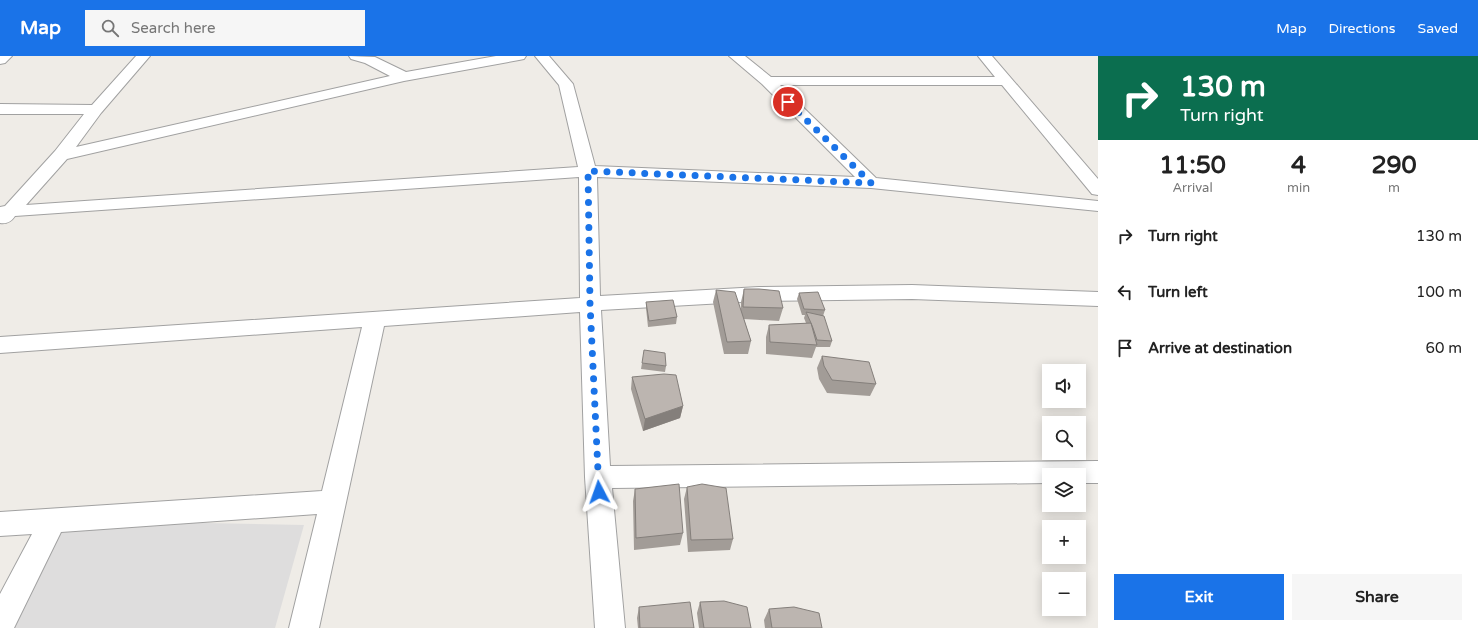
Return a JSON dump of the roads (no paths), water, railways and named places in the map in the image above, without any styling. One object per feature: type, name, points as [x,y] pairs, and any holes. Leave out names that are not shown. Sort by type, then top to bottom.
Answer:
[{"type":"street","points":[[0,60],[4,56]]},
{"type":"street","points":[[3,215],[61,155],[96,110],[143,56]]},
{"type":"street","points":[[356,56],[370,60],[404,77]]},
{"type":"street","points":[[61,155],[404,77],[519,56]]},
{"type":"street","points":[[542,56],[566,84],[588,171],[590,304],[598,477],[610,628]]},
{"type":"street","points":[[736,56],[767,81],[871,183]]},
{"type":"street","points":[[985,56],[1098,190]]},
{"type":"street","points":[[767,81],[1006,81]]},
{"type":"street","points":[[0,109],[96,110]]},
{"type":"street","points":[[3,215],[588,171],[871,183],[1098,206]]},
{"type":"street","points":[[0,345],[590,304],[758,294],[912,292],[1098,299]]},
{"type":"street","points":[[304,628],[375,319]]},
{"type":"street","points":[[598,477],[1098,472]]},
{"type":"street","points":[[0,524],[332,502]]},
{"type":"street","points":[[0,625],[53,520]]}]
